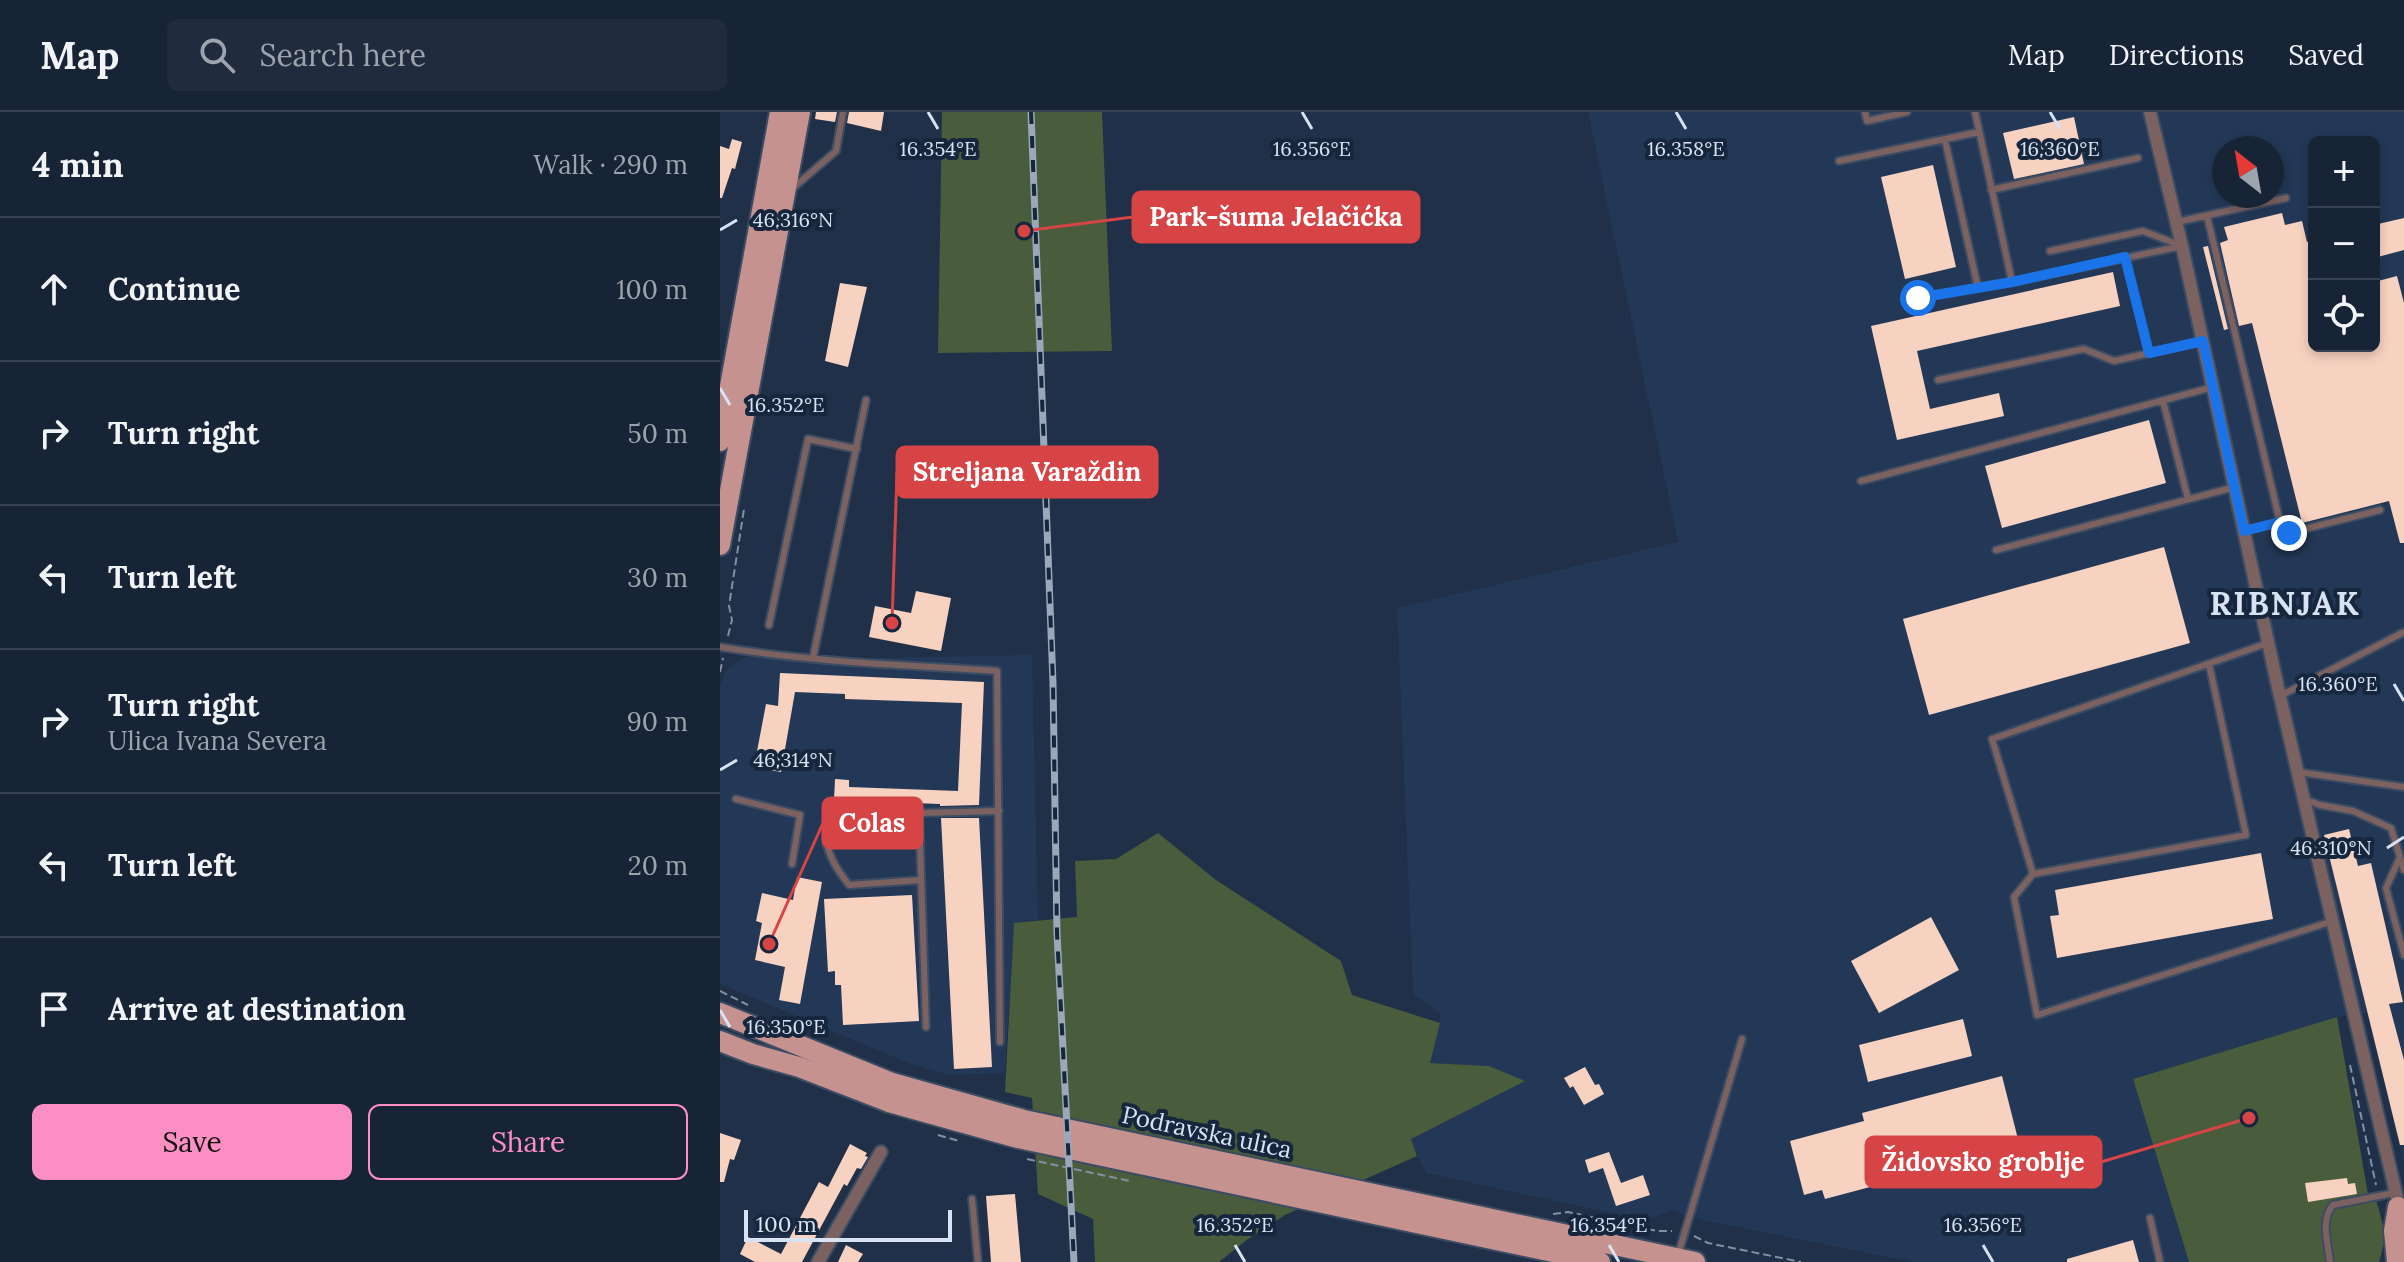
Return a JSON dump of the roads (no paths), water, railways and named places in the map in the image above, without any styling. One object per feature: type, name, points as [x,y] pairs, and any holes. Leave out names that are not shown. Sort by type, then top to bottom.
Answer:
[{"type":"main road","points":[[720,441],[780,112]]},
{"type":"main road","points":[[720,545],[800,112]]},
{"type":"main road","name":"Podravska ulica","points":[[720,1013],[892,1083],[1024,1120],[1686,1260]]},
{"type":"main road","name":"Podravska ulica","points":[[720,1041],[889,1102],[1018,1138],[1600,1262]]},
{"type":"main road","points":[[2397,1262],[2394,1231],[2401,1212]]},
{"type":"street","points":[[2150,112],[2177,222],[2280,696],[2401,1212]]},
{"type":"street","points":[[818,1262],[881,1152]]},
{"type":"lane","points":[[784,196],[836,151],[843,112]]},
{"type":"lane","points":[[1865,112],[1867,121],[1907,112]]},
{"type":"lane","points":[[1975,112],[2012,282]]},
{"type":"lane","points":[[1839,161],[1979,132]]},
{"type":"lane","points":[[1945,140],[1978,288]]},
{"type":"lane","points":[[1991,190],[2138,158]]},
{"type":"lane","points":[[2177,222],[2286,198]]},
{"type":"lane","points":[[2207,216],[2280,522],[2289,533],[2380,510]]},
{"type":"lane","points":[[2050,251],[2143,231],[2182,246]]},
{"type":"lane","points":[[1918,298],[2012,282],[2182,246]]},
{"type":"lane","points":[[2125,257],[2149,353]]},
{"type":"lane","points":[[1938,380],[2084,349],[2114,361],[2203,341]]},
{"type":"lane","points":[[1861,481],[2213,387]]},
{"type":"lane","points":[[813,658],[866,400]]},
{"type":"lane","points":[[2163,401],[2188,499]]},
{"type":"lane","points":[[769,625],[808,439],[857,449]]},
{"type":"lane","points":[[1996,550],[2235,487]]},
{"type":"lane","points":[[2244,531],[2280,522]]},
{"type":"lane","points":[[2280,696],[2404,632]]},
{"type":"lane","points":[[2033,874],[1992,739],[2268,643]]},
{"type":"lane","points":[[720,647],[824,661],[997,671],[1000,1042]]},
{"type":"lane","points":[[2209,664],[2246,835],[2033,874],[2014,897],[2037,1015],[2333,921]]},
{"type":"lane","points":[[2298,772],[2404,787]]},
{"type":"lane","points":[[736,799],[800,815],[792,864]]},
{"type":"lane","points":[[2304,799],[2353,811],[2391,828],[2404,870]]},
{"type":"lane","points":[[919,811],[926,1027]]},
{"type":"lane","points":[[921,880],[849,885],[839,872],[826,841],[826,828],[837,815],[999,811]]},
{"type":"lane","points":[[2400,857],[2386,888],[2404,955]]},
{"type":"lane","points":[[1686,1260],[1684,1233],[1742,1039]]},
{"type":"lane","points":[[972,1199],[978,1262]]},
{"type":"lane","points":[[2330,1262],[2325,1221],[2333,1205],[2401,1212]]},
{"type":"lane","points":[[2150,1218],[2160,1262]]},
{"type":"railway","points":[[1031,112],[1053,683],[1057,933],[1074,1262]]},
{"type":"place","name":"Park-šuma Jelačićka","points":[[1024,231]]},
{"type":"place","name":"Streljana Varaždin","points":[[892,623]]},
{"type":"place","name":"Colas","points":[[769,944]]},
{"type":"place","name":"Židovsko groblje","points":[[2249,1118]]},
{"type":"district","name":"RIBNJAK","points":[[2285,603]]}]
